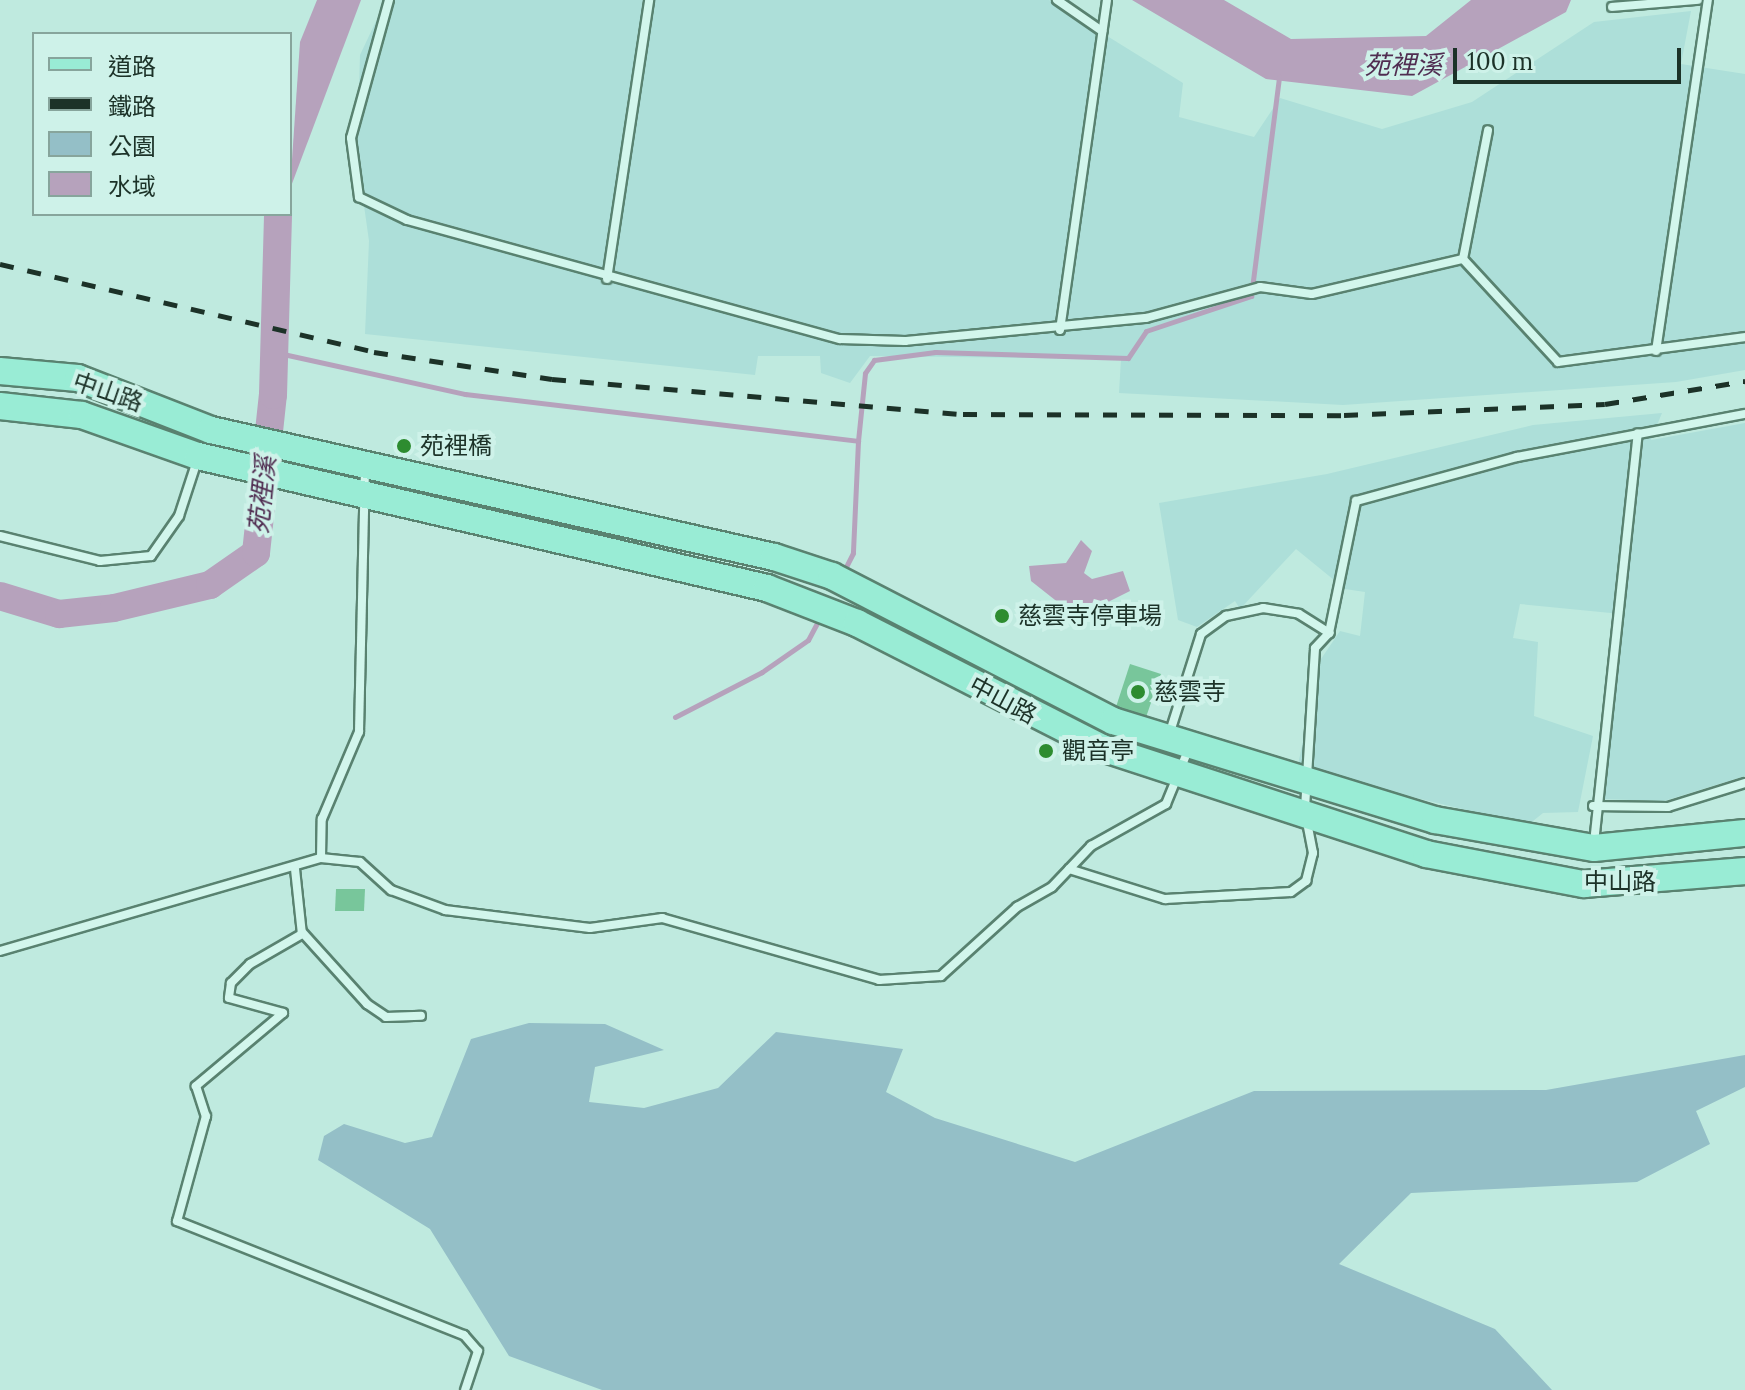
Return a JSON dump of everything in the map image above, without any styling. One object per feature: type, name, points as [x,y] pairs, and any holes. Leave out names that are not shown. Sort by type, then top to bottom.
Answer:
[{"type":"main road","name":"中山路","points":[[0,371],[78,378],[211,430],[366,462],[832,576],[1057,695],[1179,744],[1302,777],[1435,820],[1594,848],[1745,833]]},
{"type":"main road","name":"中山路","points":[[0,406],[82,415],[198,456]]},
{"type":"main road","points":[[198,456],[361,493]]},
{"type":"main road","name":"中山路","points":[[361,493],[767,588],[857,623],[1045,723],[1176,776],[1306,819],[1478,866],[1584,884],[1745,871]]},
{"type":"main road","points":[[1045,723],[1057,695]]},
{"type":"lane","points":[[389,0],[351,138],[359,197],[407,220],[607,279],[840,339],[1060,330],[1146,318],[1260,287],[1312,294],[1463,259]]},
{"type":"lane","points":[[607,279],[649,0]]},
{"type":"lane","points":[[1057,0],[1103,28]]},
{"type":"lane","points":[[1060,330],[1107,0]]},
{"type":"lane","points":[[1612,7],[1698,0]]},
{"type":"lane","points":[[1656,351],[1708,0]]},
{"type":"lane","points":[[1463,259],[1488,130]]},
{"type":"lane","points":[[1463,259],[1558,362],[1745,337]]},
{"type":"lane","points":[[1069,869],[1165,899],[1291,892],[1306,881],[1313,853],[1302,777],[1315,648],[1329,633],[1356,501],[1638,433],[1745,414]]},
{"type":"lane","points":[[1594,848],[1593,806],[1638,433]]},
{"type":"lane","points":[[0,536],[100,561],[151,556],[179,516],[198,456]]},
{"type":"lane","points":[[321,858],[322,819],[359,732],[361,493],[366,462]]},
{"type":"lane","points":[[0,951],[295,869],[321,858],[360,862],[391,890],[445,910],[590,928],[662,918],[879,980],[941,976],[1069,869],[1091,846],[1166,804],[1176,776],[1179,744],[1201,634],[1226,616],[1263,608],[1299,614],[1329,633]]},
{"type":"lane","points":[[1593,806],[1668,807],[1745,783]]},
{"type":"lane","points":[[295,869],[302,932],[367,1004],[386,1017],[421,1016]]},
{"type":"lane","points":[[302,932],[231,983],[232,1003],[283,1013],[196,1086],[206,1116],[177,1221],[464,1335],[478,1351],[465,1390]]},
{"type":"shaded area","points":[[386,0],[1049,0],[1183,83],[1179,117],[1254,137],[1280,98],[1382,129],[1472,102],[1594,22],[1691,11],[1681,64],[1745,74],[1745,370],[1676,382],[1343,405],[1119,393],[1121,359],[870,356],[850,383],[821,373],[820,356],[758,356],[755,375],[365,334],[369,241],[357,156],[360,55]]},
{"type":"shaded area","points":[[1662,413],[1651,440],[1745,423],[1745,776],[1664,801],[1599,799],[1621,614],[1520,604],[1513,638],[1538,642],[1534,716],[1593,736],[1578,812],[1543,813],[1528,825],[1297,769],[1321,659],[1340,631],[1360,636],[1365,592],[1345,589],[1296,549],[1240,609],[1235,601],[1197,627],[1178,620],[1159,503],[1327,474],[1533,425]]},
{"type":"green space","points":[[529,1023],[605,1024],[664,1050],[595,1067],[589,1102],[644,1108],[718,1088],[776,1032],[903,1049],[886,1092],[935,1118],[1075,1162],[1254,1091],[1546,1090],[1745,1055],[1745,1087],[1696,1111],[1710,1144],[1637,1182],[1411,1193],[1339,1264],[1495,1329],[1552,1390],[602,1390],[509,1356],[430,1229],[318,1160],[324,1136],[344,1124],[405,1143],[432,1137],[471,1039]]},
{"type":"water","points":[[317,0],[361,0],[292,184],[292,160],[300,42]]},
{"type":"water","name":"苑裡溪","points":[[1132,0],[1224,0],[1291,39],[1426,36],[1471,0],[1571,0],[1566,12],[1412,96],[1266,79]]},
{"type":"water","points":[[1081,540],[1092,551],[1084,573],[1092,579],[1123,571],[1130,591],[1090,611],[1069,611],[1031,581],[1029,566],[1066,563]]},
{"type":"building","name":"慈雲寺","points":[[1130,664],[1161,674],[1145,720],[1115,710]]},
{"type":"building","points":[[336,889],[365,889],[364,911],[335,911]]},
{"type":"waterway","points":[[858,441],[865,373],[874,360],[935,352],[1128,358],[1146,331],[1251,296],[1279,77]]},
{"type":"waterway","name":"苑裡溪","points":[[0,596],[59,614],[114,608],[210,585],[256,553],[273,395],[278,216]]},
{"type":"waterway","points":[[274,352],[465,394],[858,441],[853,553],[843,573]]},
{"type":"waterway","points":[[675,717],[762,672],[808,640],[820,617]]},
{"type":"railway","points":[[0,264],[374,352],[552,379],[963,414],[1344,415],[1605,404],[1745,381]]},
{"type":"place","name":"苑裡橋","points":[[404,446]]},
{"type":"place","name":"慈雲寺停車場","points":[[1002,616]]},
{"type":"place","name":"慈雲寺","points":[[1138,692]]},
{"type":"place","name":"觀音亭","points":[[1046,751]]}]
